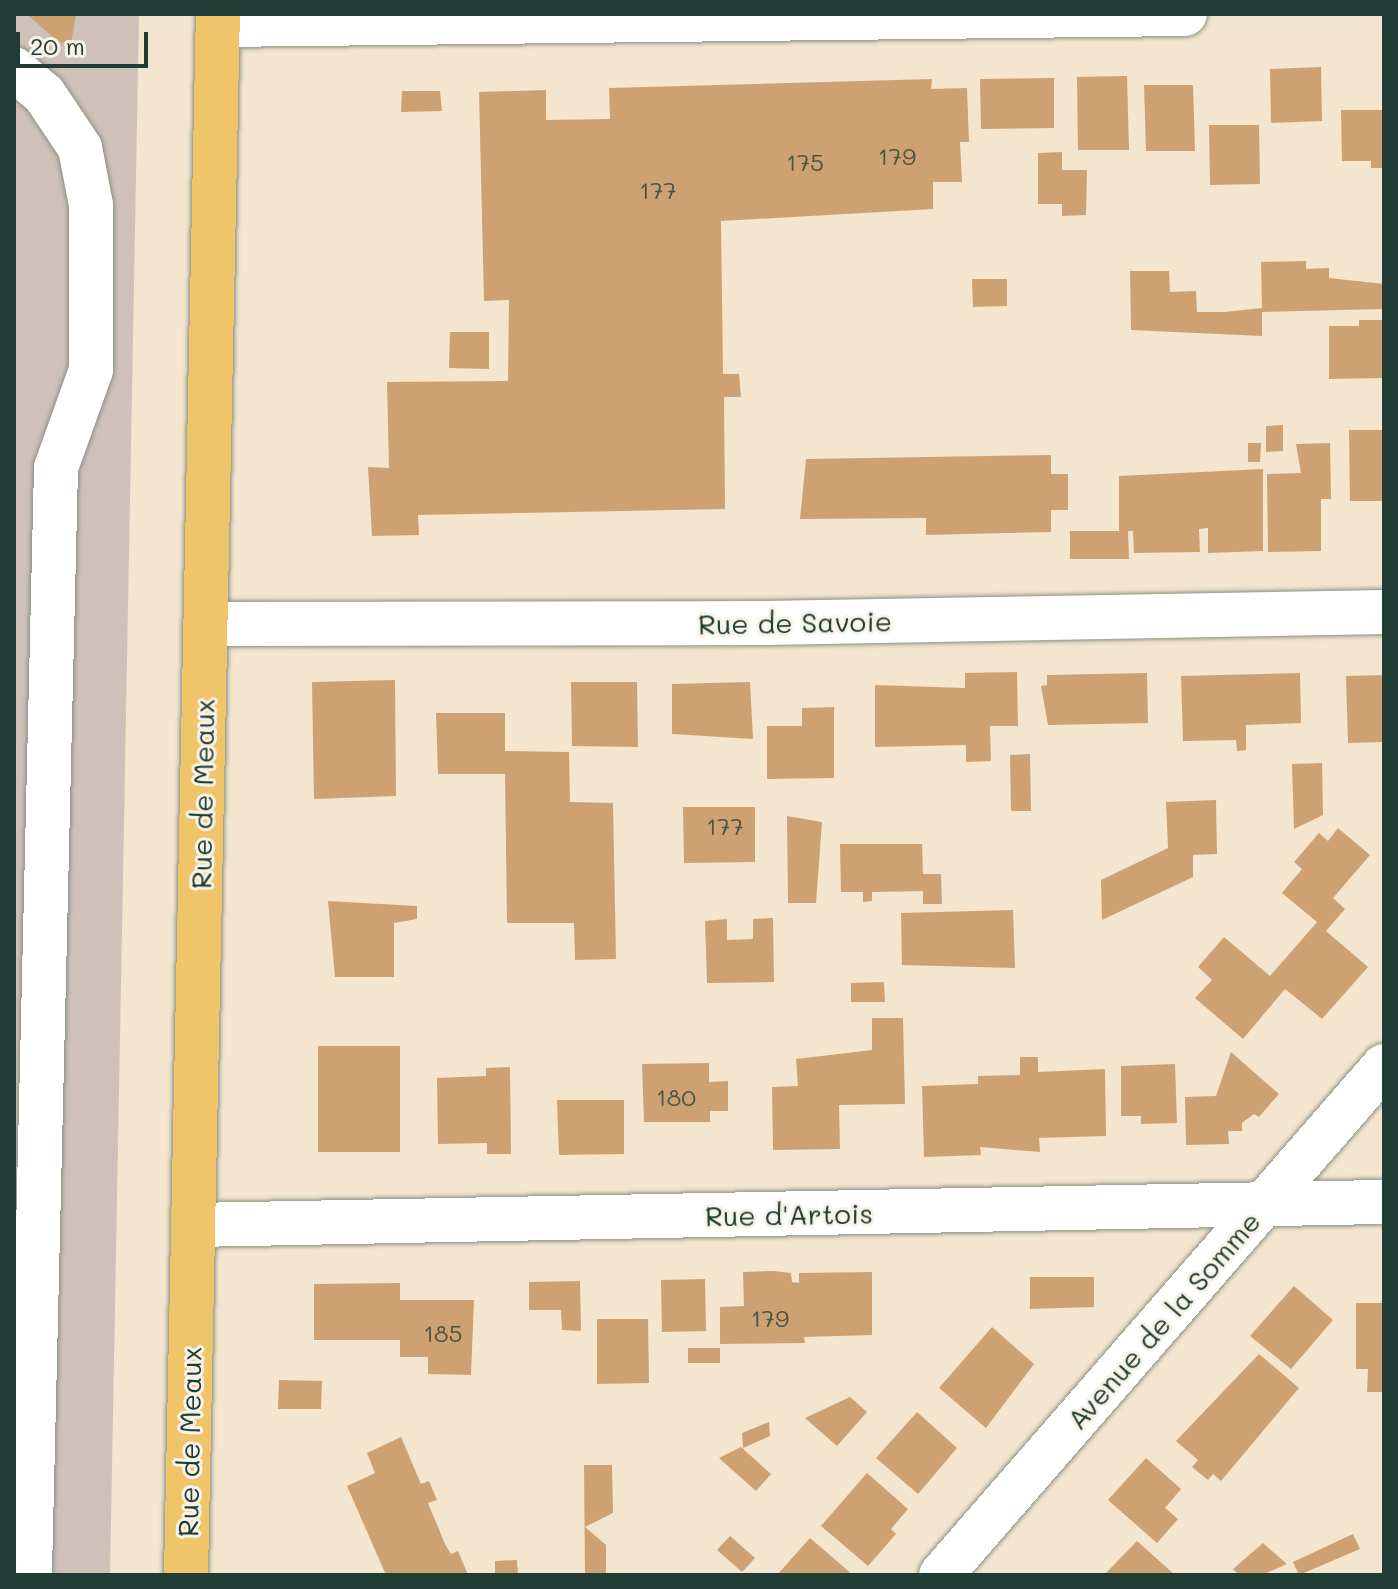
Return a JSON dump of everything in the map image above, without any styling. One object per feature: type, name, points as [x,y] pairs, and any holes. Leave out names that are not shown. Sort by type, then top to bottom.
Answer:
[{"type":"main road","name":"Rue de Meaux","points":[[186,1575],[218,19]]},
{"type":"street","points":[[218,19],[1185,14]]},
{"type":"street","points":[[14,69],[44,94],[80,148],[91,205],[91,370],[56,468],[30,1575]]},
{"type":"street","name":"Rue de Savoie","points":[[205,624],[750,623],[1384,612]]},
{"type":"street","name":"Avenue de la Somme","points":[[941,1575],[1384,1066]]},
{"type":"street","name":"Rue d'Artois","points":[[193,1225],[1195,1209],[1264,1204],[1384,1202]]},
{"type":"shaded area","points":[[14,14],[139,14],[110,1575],[14,1575]]},
{"type":"building","points":[[27,14],[76,14],[71,44],[58,42]]},
{"type":"building","points":[[1321,67],[1322,121],[1271,123],[1270,69]]},
{"type":"building","points":[[1127,76],[1129,150],[1078,150],[1077,77]]},
{"type":"building","points":[[1054,78],[1054,128],[981,129],[980,79]]},
{"type":"building","points":[[932,79],[931,89],[967,88],[969,142],[960,142],[962,182],[933,182],[933,209],[721,221],[723,374],[739,374],[741,397],[724,397],[725,509],[418,515],[419,535],[372,536],[368,467],[389,468],[387,382],[508,381],[509,300],[484,301],[479,92],[546,90],[546,120],[610,119],[609,88]]},
{"type":"building","points":[[1144,85],[1193,85],[1195,151],[1146,151]]},
{"type":"building","points":[[402,91],[440,91],[442,111],[401,112]]},
{"type":"building","points":[[1341,110],[1384,110],[1384,168],[1371,168],[1371,161],[1342,161]]},
{"type":"building","points":[[1209,125],[1259,125],[1260,184],[1210,185]]},
{"type":"building","points":[[1062,152],[1062,170],[1087,170],[1086,215],[1062,216],[1062,204],[1038,204],[1038,153]]},
{"type":"building","points":[[1306,261],[1306,269],[1329,268],[1329,278],[1384,284],[1384,309],[1262,312],[1262,336],[1131,330],[1130,271],[1169,271],[1170,292],[1196,291],[1197,312],[1225,312],[1262,308],[1261,262]]},
{"type":"building","points":[[972,279],[1007,279],[1007,306],[973,307]]},
{"type":"building","points":[[1359,320],[1384,320],[1384,378],[1329,379],[1329,326],[1359,326]]},
{"type":"building","points":[[450,332],[489,332],[489,369],[449,368]]},
{"type":"building","points":[[1283,425],[1283,451],[1266,452],[1266,426]]},
{"type":"building","points":[[1349,430],[1384,430],[1384,501],[1350,501]]},
{"type":"building","points":[[1248,443],[1261,443],[1260,462],[1248,462]]},
{"type":"building","points":[[1330,443],[1331,499],[1321,499],[1321,551],[1268,552],[1267,474],[1301,473],[1296,444]]},
{"type":"building","points":[[1051,455],[1051,474],[1068,474],[1068,510],[1051,510],[1051,532],[926,535],[926,518],[800,519],[806,459]]},
{"type":"building","points":[[1263,469],[1263,551],[1208,553],[1208,528],[1199,529],[1200,552],[1134,553],[1133,531],[1128,531],[1129,559],[1070,559],[1070,531],[1119,531],[1119,476]]},
{"type":"building","points":[[1017,672],[1018,726],[990,726],[991,761],[966,762],[966,745],[875,747],[875,685],[965,688],[965,673]]},
{"type":"building","points":[[1147,673],[1148,723],[1048,725],[1041,686],[1047,685],[1047,675]]},
{"type":"building","points":[[1300,673],[1301,723],[1246,725],[1246,750],[1237,751],[1236,740],[1183,741],[1181,676]]},
{"type":"building","points":[[1384,675],[1384,742],[1348,743],[1346,676]]},
{"type":"building","points":[[395,680],[396,796],[314,799],[312,682]]},
{"type":"building","points":[[571,682],[637,682],[638,747],[572,746]]},
{"type":"building","points":[[750,682],[753,739],[672,734],[672,684]]},
{"type":"building","points":[[834,707],[834,778],[767,779],[767,726],[802,726],[802,708]]},
{"type":"building","points":[[436,713],[505,713],[505,751],[569,752],[570,802],[613,803],[616,959],[575,960],[574,923],[507,923],[505,774],[438,774]]},
{"type":"building","points":[[1030,754],[1031,811],[1011,811],[1010,755]]},
{"type":"building","points":[[1322,763],[1323,815],[1294,829],[1292,764]]},
{"type":"building","points":[[1216,800],[1217,854],[1193,855],[1193,877],[1102,920],[1101,880],[1168,848],[1166,802]]},
{"type":"building","points":[[683,807],[755,807],[755,862],[684,863]]},
{"type":"building","points":[[787,816],[822,822],[816,903],[788,903]]},
{"type":"building","points":[[1338,828],[1370,855],[1333,898],[1345,909],[1326,931],[1368,967],[1322,1019],[1285,989],[1243,1039],[1195,998],[1212,980],[1198,967],[1224,937],[1270,976],[1317,922],[1282,893],[1302,869],[1294,862],[1319,833],[1328,841]]},
{"type":"building","points":[[840,844],[922,844],[923,874],[941,874],[942,904],[923,904],[923,891],[872,892],[872,901],[863,902],[863,892],[841,892]]},
{"type":"building","points":[[328,901],[417,906],[417,919],[394,923],[394,977],[335,977]]},
{"type":"building","points":[[1013,910],[1015,968],[902,965],[901,913]]},
{"type":"building","points":[[773,918],[774,982],[707,983],[705,921],[727,919],[727,940],[753,939],[753,919]]},
{"type":"building","points":[[884,982],[885,1002],[851,1002],[851,983]]},
{"type":"building","points":[[872,1018],[903,1018],[905,1104],[839,1105],[840,1149],[773,1150],[772,1087],[798,1086],[796,1059],[872,1050]]},
{"type":"building","points":[[318,1046],[400,1046],[400,1152],[318,1152]]},
{"type":"building","points":[[1231,1052],[1279,1094],[1259,1117],[1254,1114],[1242,1123],[1242,1131],[1228,1131],[1229,1144],[1186,1145],[1185,1097],[1216,1096]]},
{"type":"building","points":[[1020,1057],[1038,1057],[1038,1072],[1105,1069],[1106,1136],[1039,1138],[1040,1152],[980,1147],[981,1155],[924,1157],[922,1086],[978,1084],[978,1076],[1020,1075]]},
{"type":"building","points":[[709,1063],[709,1082],[728,1081],[728,1111],[710,1111],[710,1122],[644,1122],[642,1064]]},
{"type":"building","points":[[1175,1064],[1177,1123],[1141,1124],[1141,1116],[1121,1116],[1121,1066]]},
{"type":"building","points":[[510,1067],[511,1154],[487,1154],[487,1143],[438,1144],[437,1078],[486,1076],[486,1068]]},
{"type":"building","points":[[557,1100],[624,1100],[624,1154],[559,1155]]},
{"type":"building","points":[[743,1272],[791,1273],[792,1282],[799,1283],[799,1273],[872,1272],[872,1335],[804,1337],[805,1343],[720,1344],[720,1307],[744,1306]]},
{"type":"building","points":[[1030,1277],[1094,1277],[1094,1307],[1030,1309]]},
{"type":"building","points":[[705,1279],[706,1331],[662,1332],[661,1280]]},
{"type":"building","points":[[580,1281],[581,1331],[562,1330],[561,1310],[529,1310],[529,1282]]},
{"type":"building","points":[[400,1283],[400,1300],[474,1300],[471,1375],[428,1374],[428,1357],[400,1357],[400,1340],[314,1340],[314,1284]]},
{"type":"building","points":[[1294,1286],[1333,1320],[1291,1369],[1250,1336]]},
{"type":"building","points":[[1356,1303],[1384,1303],[1384,1392],[1367,1392],[1368,1369],[1356,1369]]},
{"type":"building","points":[[597,1319],[648,1319],[649,1383],[597,1384]]},
{"type":"building","points":[[992,1327],[1034,1364],[986,1428],[939,1388]]},
{"type":"building","points":[[688,1348],[720,1348],[720,1363],[688,1363]]},
{"type":"building","points":[[1259,1354],[1299,1388],[1221,1481],[1213,1474],[1208,1480],[1192,1467],[1198,1460],[1176,1441]]},
{"type":"building","points":[[279,1380],[322,1381],[321,1409],[278,1409]]},
{"type":"building","points":[[850,1397],[867,1412],[837,1446],[805,1418]]},
{"type":"building","points":[[917,1412],[957,1448],[918,1494],[876,1458]]},
{"type":"building","points":[[769,1422],[770,1436],[743,1448],[742,1433]]},
{"type":"building","points":[[401,1437],[421,1484],[429,1481],[437,1500],[428,1503],[445,1544],[451,1554],[458,1551],[468,1575],[386,1575],[347,1486],[375,1473],[367,1453]]},
{"type":"building","points":[[741,1447],[771,1474],[756,1491],[719,1458]]},
{"type":"building","points":[[1146,1458],[1181,1489],[1165,1508],[1178,1519],[1157,1543],[1108,1500]]},
{"type":"building","points":[[584,1465],[612,1465],[613,1513],[585,1527],[606,1545],[606,1575],[585,1575]]},
{"type":"building","points":[[867,1473],[908,1509],[891,1529],[896,1534],[868,1566],[821,1526]]},
{"type":"building","points":[[1353,1534],[1360,1549],[1299,1575],[1293,1562]]},
{"type":"building","points":[[730,1536],[755,1558],[742,1572],[717,1550]]},
{"type":"building","points":[[810,1538],[853,1575],[777,1575]]},
{"type":"building","points":[[1137,1541],[1175,1575],[1106,1573]]},
{"type":"building","points":[[1263,1543],[1287,1564],[1262,1575],[1239,1575],[1233,1569]]},
{"type":"building","points":[[517,1560],[518,1575],[495,1575],[495,1561]]}]
